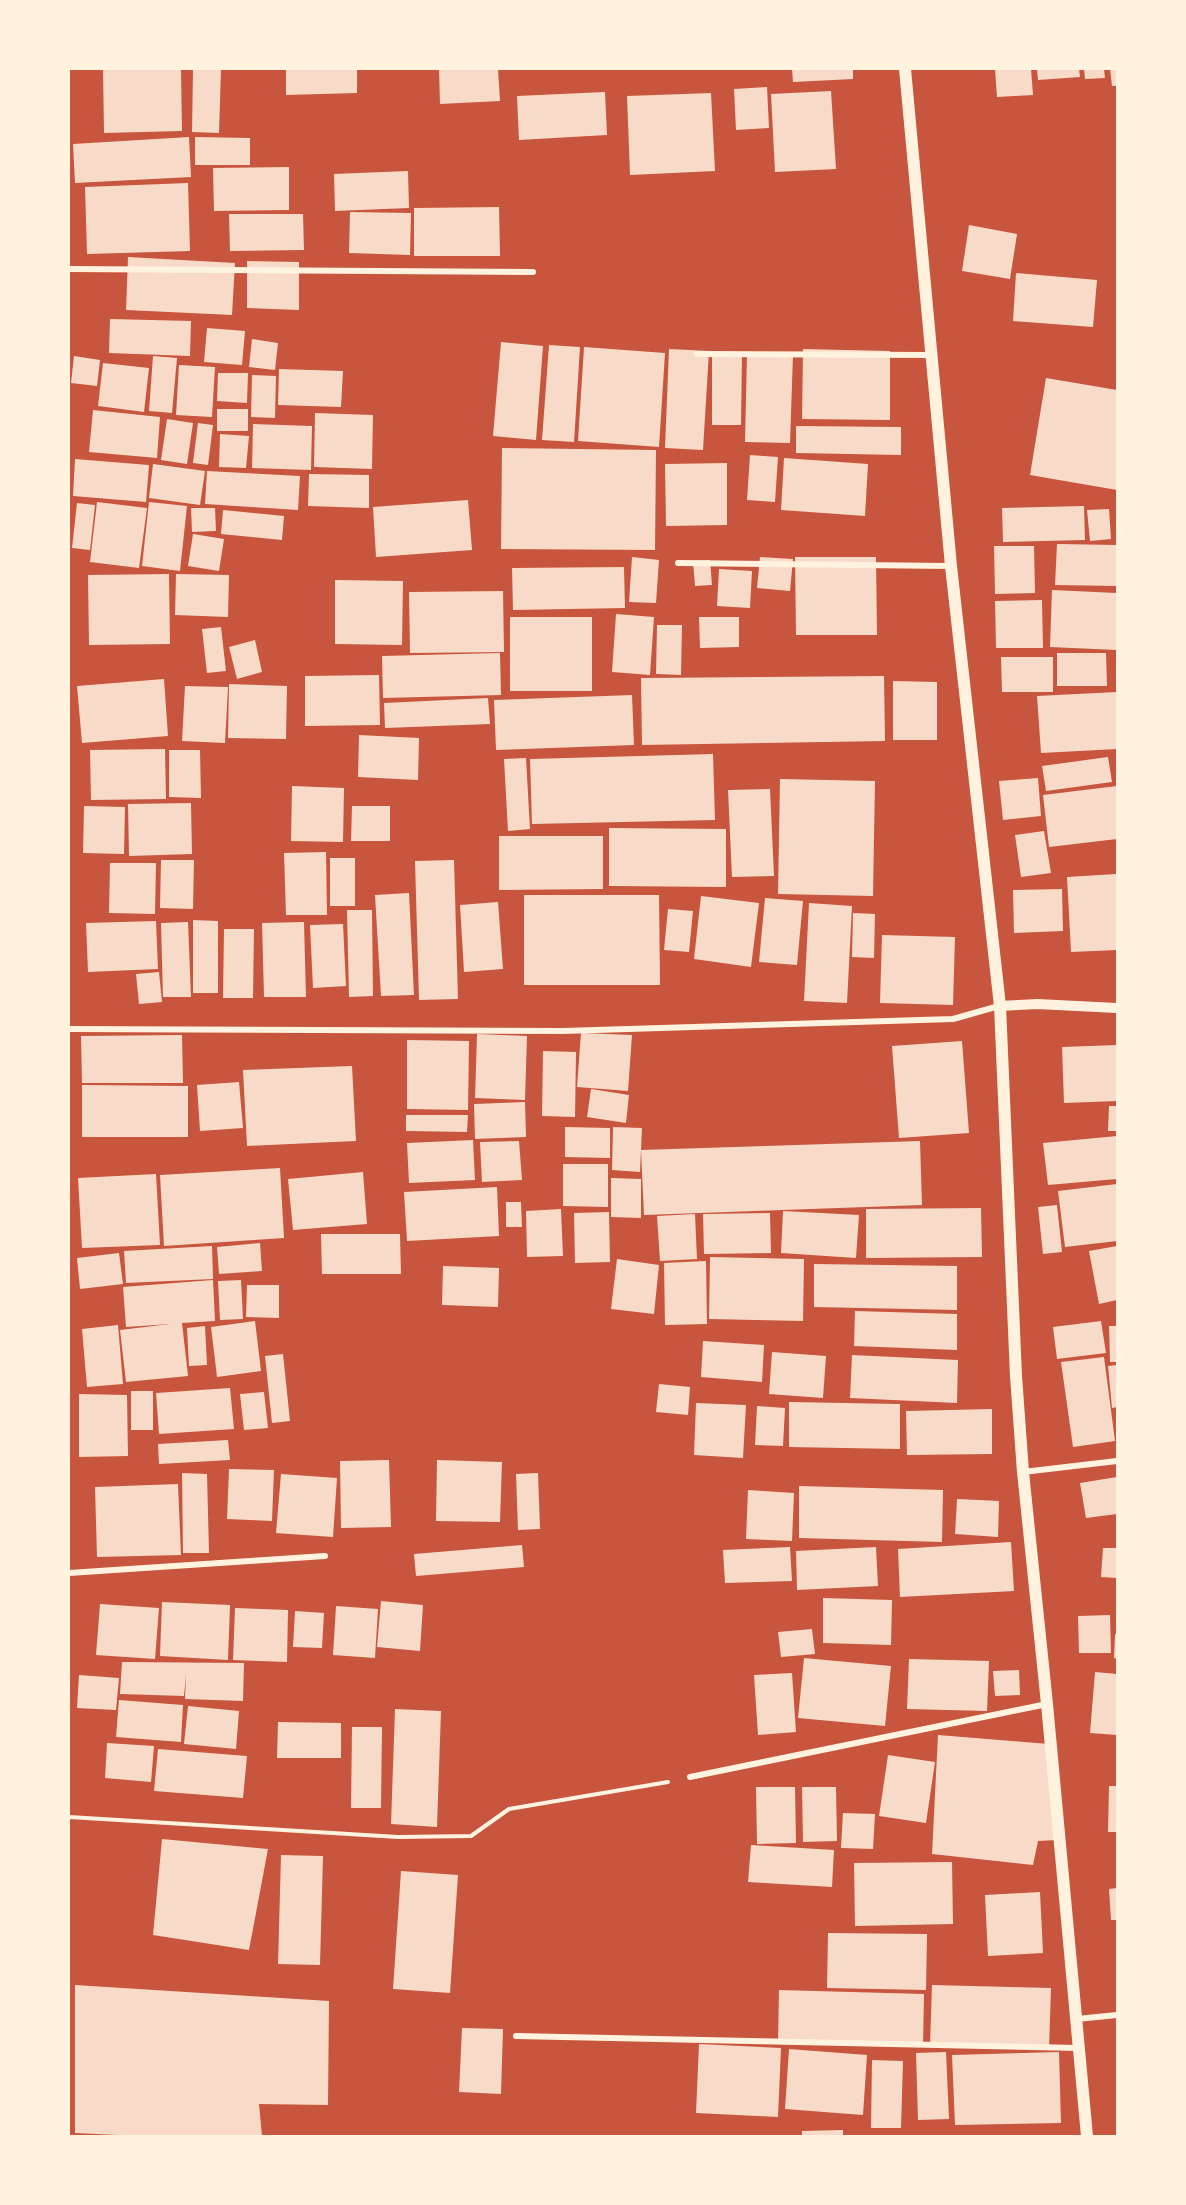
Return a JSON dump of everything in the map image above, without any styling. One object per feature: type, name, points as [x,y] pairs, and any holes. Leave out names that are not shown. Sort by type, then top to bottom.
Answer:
[{"type":"main road","points":[[904,69],[951,566],[1000,1005],[1023,1472],[1087,2136]]},
{"type":"street","points":[[69,269],[533,272]]},
{"type":"street","points":[[697,354],[932,355]]},
{"type":"street","points":[[678,563],[951,566]]},
{"type":"street","points":[[69,1029],[563,1031],[953,1019],[1000,1005],[1038,1004],[1117,1008]]},
{"type":"street","points":[[1023,1472],[1117,1461]]},
{"type":"street","points":[[69,1573],[324,1556]]},
{"type":"street","points":[[690,1777],[1047,1704]]},
{"type":"street","points":[[1076,2019],[1117,2015]]},
{"type":"street","points":[[516,2036],[1079,2048]]},
{"type":"path","points":[[69,1816],[398,1837],[471,1836],[509,1809],[690,1777]]},
{"type":"building","points":[[103,69],[181,69],[182,131],[104,133]]},
{"type":"building","points":[[193,69],[221,69],[219,133],[192,132]]},
{"type":"building","points":[[286,69],[357,69],[357,93],[286,95]]},
{"type":"building","points":[[439,69],[498,69],[500,101],[440,104]]},
{"type":"building","points":[[792,69],[853,69],[853,79],[793,82]]},
{"type":"building","points":[[995,69],[1031,69],[1033,95],[997,97]]},
{"type":"building","points":[[1037,69],[1079,69],[1080,77],[1038,80]]},
{"type":"building","points":[[1084,69],[1104,69],[1105,78],[1085,79]]},
{"type":"building","points":[[1110,69],[1117,69],[1117,86],[1112,86]]},
{"type":"building","points":[[767,87],[769,128],[736,130],[734,89]]},
{"type":"building","points":[[831,91],[836,169],[775,172],[771,94]]},
{"type":"building","points":[[605,92],[607,135],[519,140],[517,96]]},
{"type":"building","points":[[711,93],[715,171],[630,175],[627,96]]},
{"type":"building","points":[[189,137],[191,177],[75,183],[73,144]]},
{"type":"building","points":[[195,137],[250,138],[250,165],[195,165]]},
{"type":"building","points":[[289,167],[289,210],[214,211],[213,168]]},
{"type":"building","points":[[408,171],[409,208],[335,211],[334,174]]},
{"type":"building","points":[[188,183],[190,251],[87,254],[85,187]]},
{"type":"building","points":[[499,207],[500,256],[414,256],[414,208]]},
{"type":"building","points":[[350,212],[411,213],[410,255],[349,253]]},
{"type":"building","points":[[229,214],[303,214],[304,250],[230,251]]},
{"type":"building","points":[[969,225],[1017,234],[1010,279],[962,271]]},
{"type":"building","points":[[128,257],[235,263],[232,315],[126,310]]},
{"type":"building","points":[[247,261],[299,262],[299,310],[247,308]]},
{"type":"building","points":[[1016,273],[1097,280],[1093,327],[1013,321]]},
{"type":"building","points":[[110,319],[191,321],[190,356],[109,353]]},
{"type":"building","points":[[207,328],[245,331],[242,365],[204,362]]},
{"type":"building","points":[[252,339],[278,343],[275,370],[249,367]]},
{"type":"building","points":[[501,342],[543,346],[536,440],[493,436]]},
{"type":"building","points":[[549,345],[580,347],[574,442],[542,440]]},
{"type":"building","points":[[584,347],[665,353],[659,447],[578,441]]},
{"type":"building","points":[[669,349],[709,351],[703,450],[665,448]]},
{"type":"building","points":[[803,349],[890,351],[890,420],[802,419]]},
{"type":"building","points":[[712,353],[742,353],[741,425],[712,425]]},
{"type":"building","points":[[747,354],[793,355],[790,443],[745,442]]},
{"type":"building","points":[[74,356],[100,360],[97,386],[71,383]]},
{"type":"building","points":[[153,356],[177,358],[172,413],[149,411]]},
{"type":"building","points":[[103,363],[149,368],[144,412],[98,406]]},
{"type":"building","points":[[179,365],[215,367],[212,417],[176,415]]},
{"type":"building","points":[[279,369],[343,371],[341,407],[278,405]]},
{"type":"building","points":[[218,373],[248,373],[247,403],[217,401]]},
{"type":"building","points":[[252,375],[276,376],[275,418],[251,417]]},
{"type":"building","points":[[1046,378],[1117,390],[1117,490],[1030,475]]},
{"type":"building","points":[[217,409],[248,409],[248,431],[217,431]]},
{"type":"building","points":[[93,410],[160,417],[157,458],[89,452]]},
{"type":"building","points":[[315,413],[373,415],[372,469],[314,467]]},
{"type":"building","points":[[167,419],[193,423],[187,464],[161,460]]},
{"type":"building","points":[[198,423],[213,425],[208,465],[193,463]]},
{"type":"building","points":[[253,424],[312,426],[311,470],[252,468]]},
{"type":"building","points":[[796,426],[901,427],[901,455],[796,453]]},
{"type":"building","points":[[220,434],[249,436],[246,468],[219,467]]},
{"type":"building","points":[[502,448],[656,450],[655,550],[501,549]]},
{"type":"building","points":[[750,455],[778,457],[775,502],[747,500]]},
{"type":"building","points":[[784,458],[868,464],[865,516],[781,510]]},
{"type":"building","points":[[75,459],[149,465],[146,502],[73,496]]},
{"type":"building","points":[[727,463],[727,525],[666,526],[665,464]]},
{"type":"building","points":[[153,464],[205,471],[200,505],[149,498]]},
{"type":"building","points":[[207,471],[300,476],[298,510],[205,504]]},
{"type":"building","points":[[309,474],[369,475],[369,508],[308,506]]},
{"type":"building","points":[[468,500],[472,550],[376,557],[373,507]]},
{"type":"building","points":[[97,502],[147,508],[139,568],[90,562]]},
{"type":"building","points":[[149,502],[187,506],[180,571],[142,566]]},
{"type":"building","points":[[77,503],[95,505],[90,550],[72,548]]},
{"type":"building","points":[[1084,506],[1085,540],[1003,542],[1002,508]]},
{"type":"building","points":[[191,508],[215,508],[216,531],[192,532]]},
{"type":"building","points":[[1109,509],[1111,539],[1090,541],[1087,510]]},
{"type":"building","points":[[223,510],[284,516],[282,540],[221,534]]},
{"type":"building","points":[[193,534],[224,539],[219,571],[188,566]]},
{"type":"building","points":[[1057,544],[1117,545],[1117,586],[1055,585]]},
{"type":"building","points":[[994,546],[1034,546],[1035,593],[995,594]]},
{"type":"building","points":[[632,557],[659,560],[656,603],[629,602]]},
{"type":"building","points":[[760,557],[793,559],[790,591],[757,588]]},
{"type":"building","points":[[795,557],[876,557],[877,635],[796,635]]},
{"type":"building","points":[[710,560],[712,585],[695,586],[693,561]]},
{"type":"building","points":[[624,567],[625,608],[513,610],[512,568]]},
{"type":"building","points":[[719,569],[752,571],[750,608],[717,606]]},
{"type":"building","points":[[169,574],[170,644],[89,645],[88,575]]},
{"type":"building","points":[[176,574],[229,575],[228,617],[175,615]]},
{"type":"building","points":[[335,580],[403,581],[402,645],[335,644]]},
{"type":"building","points":[[1052,590],[1117,593],[1117,650],[1050,647]]},
{"type":"building","points":[[503,591],[504,652],[410,653],[409,592]]},
{"type":"building","points":[[1042,600],[1043,648],[996,648],[995,601]]},
{"type":"building","points":[[616,614],[654,617],[650,675],[612,672]]},
{"type":"building","points":[[510,617],[592,617],[592,691],[510,691]]},
{"type":"building","points":[[699,617],[739,617],[739,647],[700,648]]},
{"type":"building","points":[[657,625],[682,625],[681,675],[656,674]]},
{"type":"building","points":[[221,627],[226,671],[207,673],[202,629]]},
{"type":"building","points":[[255,640],[262,672],[237,679],[229,647]]},
{"type":"building","points":[[500,653],[501,695],[383,698],[382,656]]},
{"type":"building","points":[[1057,653],[1106,653],[1107,686],[1057,686]]},
{"type":"building","points":[[1001,657],[1053,657],[1053,692],[1002,692]]},
{"type":"building","points":[[379,675],[380,725],[305,726],[305,676]]},
{"type":"building","points":[[884,676],[885,741],[642,745],[641,678]]},
{"type":"building","points":[[164,679],[168,736],[82,743],[77,686]]},
{"type":"building","points":[[893,681],[937,682],[937,740],[893,740]]},
{"type":"building","points":[[229,684],[287,686],[286,739],[228,738]]},
{"type":"building","points":[[185,686],[228,687],[225,743],[182,741]]},
{"type":"building","points":[[1117,692],[1117,749],[1041,753],[1037,696]]},
{"type":"building","points":[[632,695],[634,745],[496,750],[494,700]]},
{"type":"building","points":[[488,698],[490,724],[385,728],[384,703]]},
{"type":"building","points":[[359,735],[419,738],[418,780],[358,777]]},
{"type":"building","points":[[165,749],[166,799],[91,800],[90,750]]},
{"type":"building","points":[[169,750],[200,750],[201,798],[169,797]]},
{"type":"building","points":[[713,754],[715,820],[532,824],[530,759]]},
{"type":"building","points":[[1108,757],[1112,782],[1046,791],[1042,766]]},
{"type":"building","points":[[526,758],[530,829],[508,831],[504,759]]},
{"type":"building","points":[[1038,778],[1041,816],[1003,820],[999,781]]},
{"type":"building","points":[[780,779],[875,781],[873,896],[778,894]]},
{"type":"building","points":[[292,786],[344,788],[343,842],[291,841]]},
{"type":"building","points":[[1117,786],[1117,839],[1049,847],[1043,795]]},
{"type":"building","points":[[770,789],[774,876],[732,877],[728,790]]},
{"type":"building","points":[[191,803],[192,854],[129,856],[128,804]]},
{"type":"building","points":[[84,806],[125,807],[124,854],[83,853]]},
{"type":"building","points":[[352,806],[390,806],[390,841],[351,841]]},
{"type":"building","points":[[609,828],[726,829],[726,887],[609,886]]},
{"type":"building","points":[[1044,831],[1051,873],[1021,877],[1015,835]]},
{"type":"building","points":[[499,836],[603,836],[603,889],[499,890]]},
{"type":"building","points":[[326,852],[327,915],[286,915],[284,853]]},
{"type":"building","points":[[330,858],[355,858],[355,906],[330,906]]},
{"type":"building","points":[[161,860],[194,860],[193,909],[160,908]]},
{"type":"building","points":[[454,860],[458,999],[419,1000],[415,861]]},
{"type":"building","points":[[110,863],[156,863],[155,914],[109,913]]},
{"type":"building","points":[[1116,874],[1117,950],[1071,952],[1067,877]]},
{"type":"building","points":[[1062,889],[1063,931],[1014,933],[1013,890]]},
{"type":"building","points":[[409,893],[414,995],[381,996],[375,895]]},
{"type":"building","points":[[524,895],[659,895],[660,985],[524,985]]},
{"type":"building","points":[[701,896],[759,903],[751,967],[694,959]]},
{"type":"building","points":[[765,898],[803,901],[797,965],[759,962]]},
{"type":"building","points":[[498,902],[503,969],[464,972],[460,905]]},
{"type":"building","points":[[809,903],[852,906],[847,1003],[804,1001]]},
{"type":"building","points":[[668,909],[693,911],[689,952],[664,950]]},
{"type":"building","points":[[347,910],[372,910],[373,996],[349,997]]},
{"type":"building","points":[[853,913],[875,914],[874,958],[852,957]]},
{"type":"building","points":[[193,920],[218,921],[218,993],[193,993]]},
{"type":"building","points":[[156,921],[158,969],[88,972],[86,923]]},
{"type":"building","points":[[188,922],[191,997],[163,997],[161,923]]},
{"type":"building","points":[[304,922],[306,997],[264,997],[262,923]]},
{"type":"building","points":[[343,924],[346,986],[313,988],[310,925]]},
{"type":"building","points":[[224,929],[254,929],[253,998],[223,998]]},
{"type":"building","points":[[882,935],[955,937],[953,1005],[880,1003]]},
{"type":"building","points":[[159,972],[162,1002],[139,1004],[136,974]]},
{"type":"building","points":[[581,1033],[632,1035],[628,1091],[577,1087]]},
{"type":"building","points":[[477,1034],[527,1036],[525,1100],[475,1098]]},
{"type":"building","points":[[182,1035],[183,1083],[82,1083],[81,1036]]},
{"type":"building","points":[[407,1040],[469,1041],[468,1110],[407,1109]]},
{"type":"building","points":[[962,1041],[969,1133],[899,1138],[892,1046]]},
{"type":"building","points":[[1117,1045],[1117,1101],[1064,1103],[1062,1047]]},
{"type":"building","points":[[543,1051],[576,1052],[575,1117],[542,1116]]},
{"type":"building","points":[[352,1066],[356,1141],[247,1146],[243,1070]]},
{"type":"building","points":[[239,1082],[243,1128],[200,1131],[197,1085]]},
{"type":"building","points":[[82,1085],[188,1086],[188,1137],[82,1137]]},
{"type":"building","points":[[591,1089],[629,1095],[626,1123],[587,1117]]},
{"type":"building","points":[[525,1102],[526,1137],[475,1139],[474,1104]]},
{"type":"building","points":[[1109,1106],[1117,1106],[1117,1131],[1108,1131]]},
{"type":"building","points":[[406,1115],[468,1115],[467,1132],[406,1131]]},
{"type":"building","points":[[565,1127],[610,1128],[610,1158],[565,1157]]},
{"type":"building","points":[[613,1127],[642,1128],[640,1172],[612,1170]]},
{"type":"building","points":[[1117,1136],[1117,1179],[1048,1185],[1043,1143]]},
{"type":"building","points":[[473,1140],[475,1180],[409,1183],[407,1143]]},
{"type":"building","points":[[519,1141],[522,1180],[482,1182],[480,1142]]},
{"type":"building","points":[[920,1141],[922,1205],[644,1215],[641,1150]]},
{"type":"building","points":[[563,1164],[608,1164],[608,1207],[563,1206]]},
{"type":"building","points":[[280,1168],[284,1238],[164,1246],[160,1175]]},
{"type":"building","points":[[363,1172],[367,1224],[293,1230],[288,1179]]},
{"type":"building","points":[[156,1174],[160,1245],[82,1248],[78,1178]]},
{"type":"building","points":[[611,1178],[641,1179],[641,1218],[611,1217]]},
{"type":"building","points":[[1117,1184],[1117,1241],[1065,1247],[1058,1191]]},
{"type":"building","points":[[497,1187],[499,1236],[407,1241],[404,1192]]},
{"type":"building","points":[[506,1202],[521,1202],[522,1227],[506,1227]]},
{"type":"building","points":[[1057,1205],[1062,1252],[1043,1254],[1038,1207]]},
{"type":"building","points":[[981,1208],[982,1257],[866,1258],[866,1209]]},
{"type":"building","points":[[561,1209],[563,1256],[527,1257],[526,1211]]},
{"type":"building","points":[[783,1211],[859,1215],[856,1258],[781,1253]]},
{"type":"building","points":[[609,1212],[610,1262],[575,1263],[574,1213]]},
{"type":"building","points":[[770,1213],[771,1253],[704,1254],[703,1214]]},
{"type":"building","points":[[695,1214],[697,1259],[660,1261],[657,1216]]},
{"type":"building","points":[[321,1234],[400,1234],[401,1274],[322,1274]]},
{"type":"building","points":[[260,1243],[262,1271],[219,1274],[217,1247]]},
{"type":"building","points":[[212,1246],[213,1279],[126,1283],[124,1251]]},
{"type":"building","points":[[1117,1246],[1117,1300],[1099,1304],[1089,1251]]},
{"type":"building","points":[[119,1253],[123,1284],[80,1289],[77,1258]]},
{"type":"building","points":[[710,1257],[804,1259],[803,1321],[709,1319]]},
{"type":"building","points":[[617,1259],[659,1265],[654,1314],[611,1309]]},
{"type":"building","points":[[706,1261],[707,1324],[665,1325],[664,1263]]},
{"type":"building","points":[[814,1264],[957,1266],[957,1310],[814,1307]]},
{"type":"building","points":[[443,1266],[499,1268],[498,1307],[442,1305]]},
{"type":"building","points":[[213,1280],[215,1321],[182,1323],[188,1376],[126,1382],[120,1330],[170,1324],[126,1327],[123,1287]]},
{"type":"building","points":[[241,1280],[243,1319],[220,1320],[218,1281]]},
{"type":"building","points":[[247,1285],[279,1285],[279,1318],[246,1317]]},
{"type":"building","points":[[855,1311],[957,1314],[957,1350],[854,1346]]},
{"type":"building","points":[[255,1321],[261,1371],[217,1377],[211,1327]]},
{"type":"building","points":[[1101,1321],[1106,1353],[1057,1359],[1053,1327]]},
{"type":"building","points":[[118,1325],[123,1384],[87,1387],[82,1329]]},
{"type":"building","points":[[205,1326],[207,1365],[189,1366],[187,1328]]},
{"type":"building","points":[[1109,1326],[1117,1326],[1117,1362],[1110,1362]]},
{"type":"building","points":[[703,1341],[764,1345],[762,1382],[701,1377]]},
{"type":"building","points":[[772,1352],[826,1356],[823,1398],[769,1394]]},
{"type":"building","points":[[283,1354],[290,1421],[272,1423],[265,1356]]},
{"type":"building","points":[[852,1355],[958,1360],[957,1403],[850,1398]]},
{"type":"building","points":[[1104,1357],[1115,1441],[1073,1447],[1061,1362]]},
{"type":"building","points":[[1117,1365],[1117,1407],[1112,1408],[1108,1366]]},
{"type":"building","points":[[659,1384],[690,1387],[688,1415],[656,1412]]},
{"type":"building","points":[[230,1388],[234,1429],[159,1434],[156,1393]]},
{"type":"building","points":[[131,1391],[153,1391],[153,1430],[131,1430]]},
{"type":"building","points":[[264,1392],[268,1428],[244,1430],[240,1394]]},
{"type":"building","points":[[79,1394],[127,1395],[128,1456],[79,1457]]},
{"type":"building","points":[[789,1402],[900,1404],[900,1449],[789,1447]]},
{"type":"building","points":[[696,1403],[746,1405],[743,1458],[694,1455]]},
{"type":"building","points":[[757,1406],[785,1408],[783,1446],[755,1445]]},
{"type":"building","points":[[992,1409],[992,1454],[907,1455],[906,1411]]},
{"type":"building","points":[[228,1440],[230,1460],[159,1464],[158,1444]]},
{"type":"building","points":[[389,1460],[391,1527],[341,1528],[340,1461]]},
{"type":"building","points":[[437,1460],[502,1462],[500,1522],[436,1521]]},
{"type":"building","points":[[229,1469],[274,1470],[272,1521],[227,1519]]},
{"type":"building","points":[[182,1473],[207,1474],[209,1553],[183,1553]]},
{"type":"building","points":[[538,1473],[540,1529],[518,1530],[516,1474]]},
{"type":"building","points":[[281,1474],[337,1478],[333,1537],[276,1533]]},
{"type":"building","points":[[1117,1477],[1117,1514],[1086,1518],[1080,1483]]},
{"type":"building","points":[[178,1484],[181,1555],[97,1557],[95,1487]]},
{"type":"building","points":[[799,1486],[943,1490],[942,1542],[799,1538]]},
{"type":"building","points":[[748,1490],[794,1493],[792,1541],[746,1539]]},
{"type":"building","points":[[957,1499],[999,1501],[998,1537],[955,1534]]},
{"type":"building","points":[[1011,1542],[1014,1591],[900,1597],[898,1549]]},
{"type":"building","points":[[522,1545],[524,1567],[416,1576],[414,1554]]},
{"type":"building","points":[[790,1547],[792,1581],[725,1583],[723,1550]]},
{"type":"building","points":[[876,1547],[878,1586],[797,1590],[796,1551]]},
{"type":"building","points":[[1103,1548],[1117,1548],[1117,1578],[1101,1577]]},
{"type":"building","points":[[823,1598],[892,1600],[891,1645],[823,1643]]},
{"type":"building","points":[[381,1601],[423,1605],[420,1651],[377,1647]]},
{"type":"building","points":[[162,1602],[230,1605],[228,1660],[160,1656]]},
{"type":"building","points":[[100,1604],[159,1608],[155,1659],[96,1655]]},
{"type":"building","points":[[336,1606],[378,1609],[375,1658],[333,1655]]},
{"type":"building","points":[[235,1608],[288,1610],[287,1662],[233,1660]]},
{"type":"building","points":[[295,1611],[324,1613],[322,1648],[293,1647]]},
{"type":"building","points":[[1110,1615],[1111,1653],[1079,1653],[1078,1616]]},
{"type":"building","points":[[812,1629],[815,1654],[781,1657],[778,1632]]},
{"type":"building","points":[[1115,1634],[1117,1634],[1117,1659],[1114,1658]]},
{"type":"building","points":[[804,1658],[891,1666],[885,1726],[798,1718]]},
{"type":"building","points":[[909,1659],[989,1661],[987,1711],[907,1709]]},
{"type":"building","points":[[122,1662],[244,1663],[243,1701],[185,1699],[186,1674],[184,1696],[120,1694]]},
{"type":"building","points":[[1019,1670],[1020,1695],[995,1696],[993,1671]]},
{"type":"building","points":[[1095,1672],[1117,1674],[1117,1735],[1090,1733]]},
{"type":"building","points":[[792,1673],[796,1732],[758,1735],[754,1675]]},
{"type":"building","points":[[79,1675],[119,1678],[116,1710],[77,1708]]},
{"type":"building","points":[[119,1700],[183,1705],[181,1742],[116,1737]]},
{"type":"building","points":[[188,1706],[239,1711],[236,1749],[184,1744]]},
{"type":"building","points":[[395,1709],[441,1711],[437,1827],[391,1824]]},
{"type":"building","points":[[278,1722],[341,1723],[341,1758],[277,1758]]},
{"type":"building","points":[[352,1727],[382,1727],[381,1808],[351,1808]]},
{"type":"building","points":[[938,1735],[1049,1744],[1057,1840],[1038,1841],[1033,1865],[932,1854]]},
{"type":"building","points":[[107,1743],[154,1746],[151,1782],[105,1778]]},
{"type":"building","points":[[158,1749],[247,1756],[243,1798],[154,1791]]},
{"type":"building","points":[[888,1755],[935,1762],[926,1823],[879,1816]]},
{"type":"building","points":[[1109,1786],[1117,1786],[1117,1832],[1108,1832]]},
{"type":"building","points":[[756,1787],[795,1787],[796,1843],[757,1844]]},
{"type":"building","points":[[802,1787],[836,1787],[837,1841],[803,1842]]},
{"type":"building","points":[[843,1813],[875,1814],[873,1849],[841,1848]]},
{"type":"building","points":[[162,1839],[268,1849],[249,1950],[153,1935]]},
{"type":"building","points":[[751,1845],[834,1850],[832,1887],[748,1882]]},
{"type":"building","points":[[281,1855],[323,1856],[320,1965],[278,1964]]},
{"type":"building","points":[[952,1862],[953,1924],[855,1926],[854,1863]]},
{"type":"building","points":[[401,1871],[458,1875],[450,1993],[393,1989]]},
{"type":"building","points":[[1117,1888],[1117,1920],[1111,1920],[1109,1889]]},
{"type":"building","points":[[1040,1892],[1043,1953],[988,1956],[985,1895]]},
{"type":"building","points":[[828,1933],[927,1934],[926,1990],[827,1988]]},
{"type":"building","points":[[75,1985],[329,2001],[328,2105],[259,2104],[262,2136],[139,2136],[75,2133]]},
{"type":"building","points":[[932,1985],[1051,1988],[1049,2049],[930,2046]]},
{"type":"building","points":[[779,1990],[924,1994],[923,2047],[778,2043]]},
{"type":"building","points":[[462,2028],[503,2029],[501,2094],[459,2092]]},
{"type":"building","points":[[699,2044],[781,2048],[778,2117],[696,2113]]},
{"type":"building","points":[[789,2049],[867,2055],[863,2115],[785,2109]]},
{"type":"building","points":[[946,2052],[949,2119],[918,2120],[916,2053]]},
{"type":"building","points":[[1059,2052],[1061,2123],[955,2125],[952,2055]]},
{"type":"building","points":[[872,2060],[903,2061],[901,2128],[871,2128]]},
{"type":"building","points":[[843,2130],[843,2136],[802,2136],[802,2131]]}]
